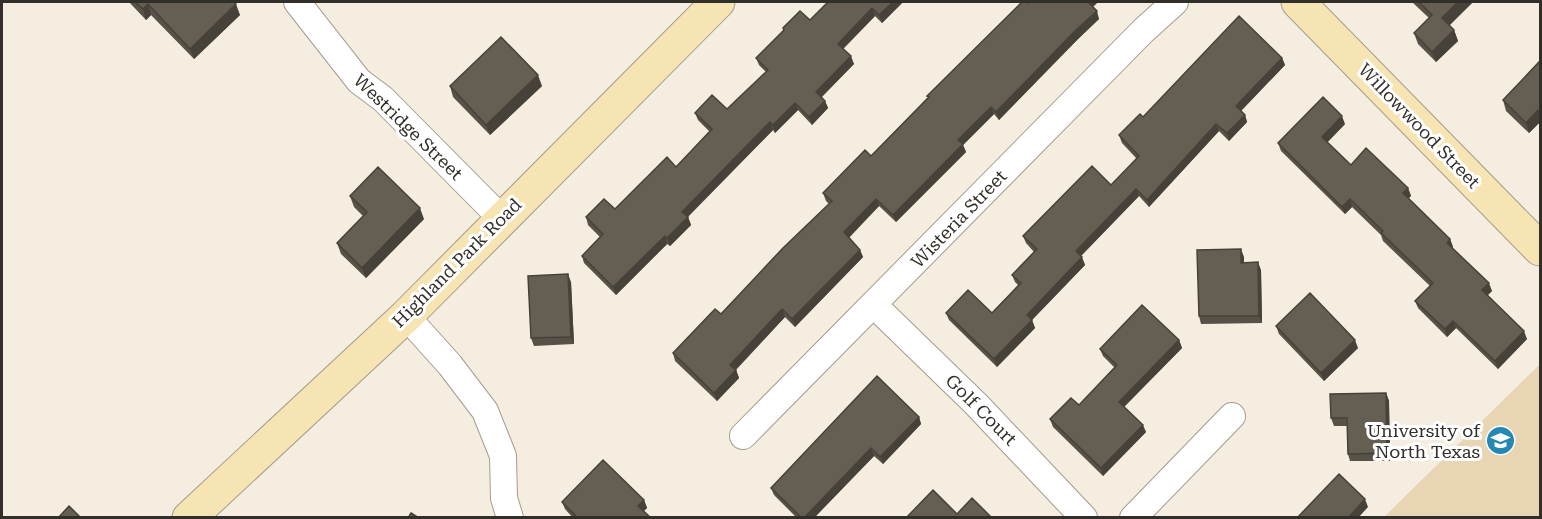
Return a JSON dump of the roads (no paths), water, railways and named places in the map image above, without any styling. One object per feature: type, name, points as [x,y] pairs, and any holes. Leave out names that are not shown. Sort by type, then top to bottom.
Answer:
[{"type":"street","name":"Westridge Street","points":[[297,2],[359,81],[383,99],[501,219]]},
{"type":"street","name":"Highland Park Road","points":[[189,518],[406,316],[718,2]]},
{"type":"street","name":"Wisteria Street","points":[[743,436],[1144,30],[1175,2]]},
{"type":"street","name":"Willowwood Street","points":[[1298,2],[1540,249]]},
{"type":"street","name":"Golf Court","points":[[874,305],[976,404],[1084,518]]},
{"type":"street","points":[[406,316],[450,365],[485,411],[503,456],[504,498],[510,518]]},
{"type":"street","points":[[1133,518],[1232,416]]},
{"type":"place","name":"University of North Texas","points":[[1501,441]]}]
